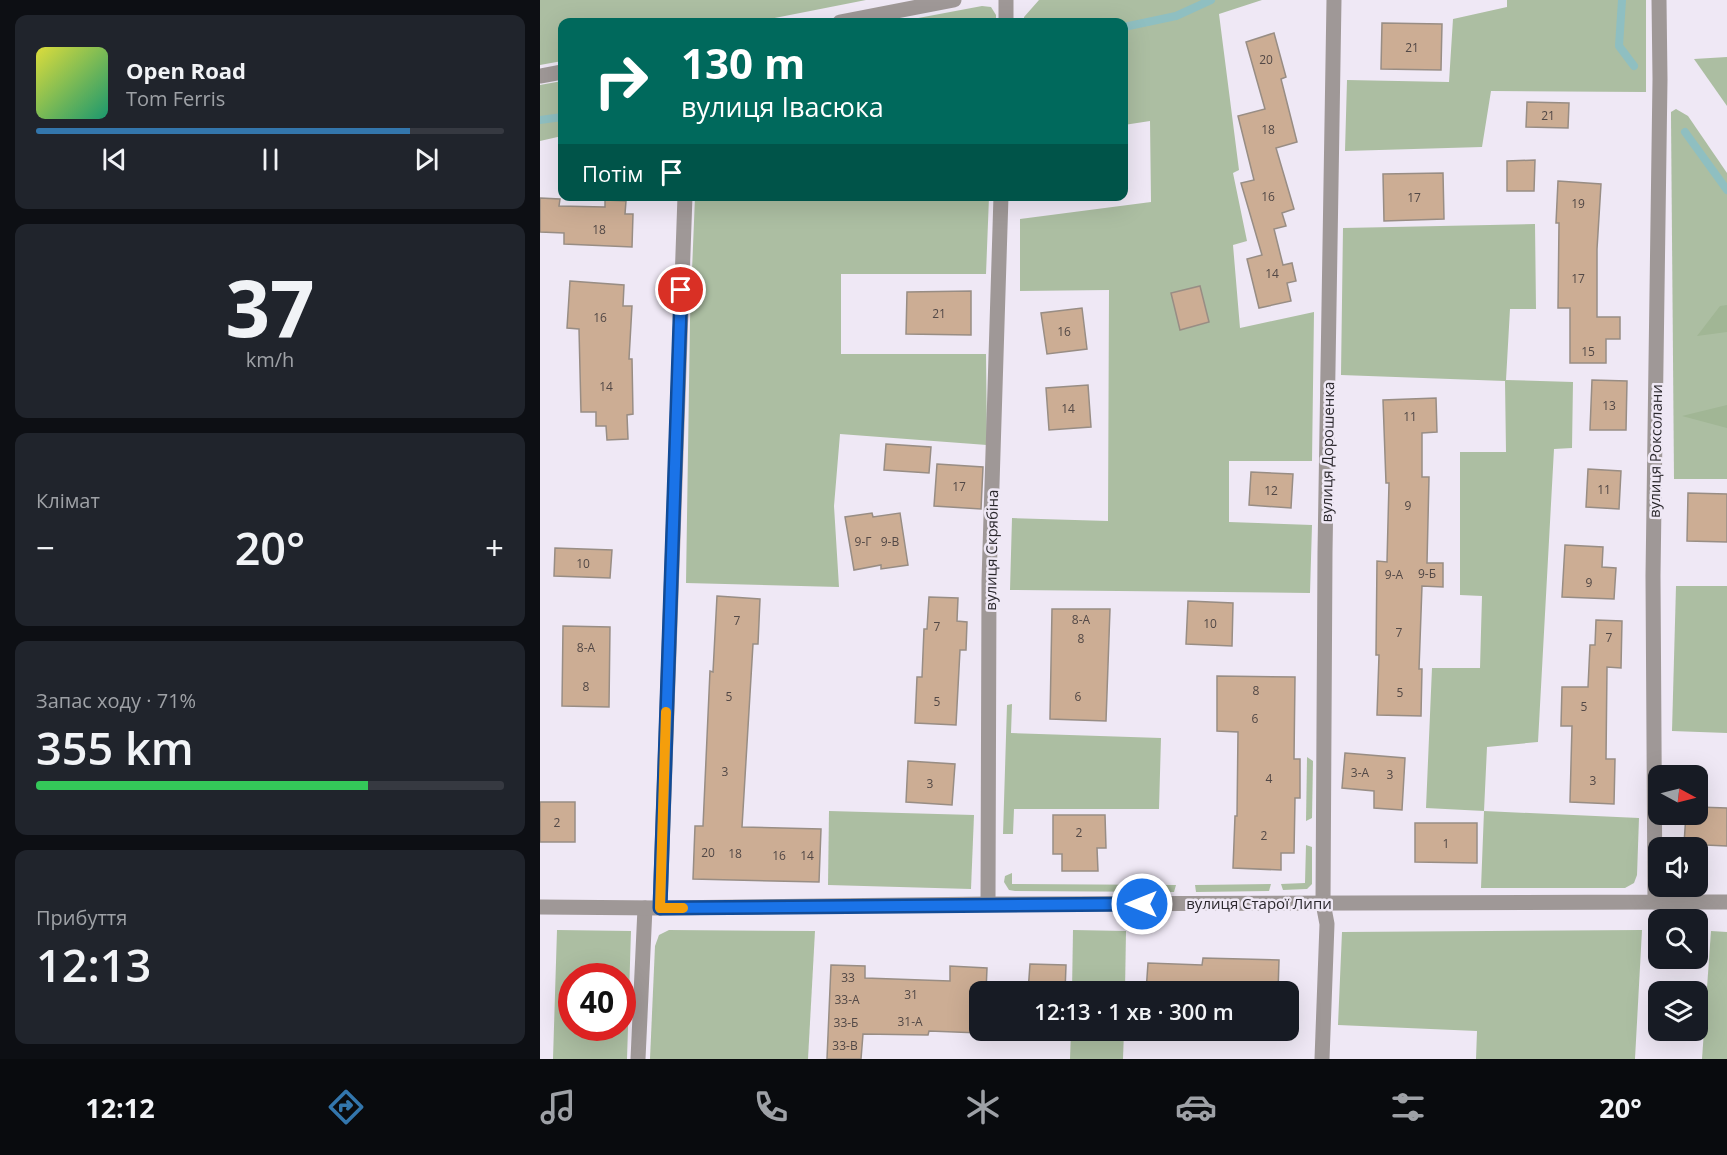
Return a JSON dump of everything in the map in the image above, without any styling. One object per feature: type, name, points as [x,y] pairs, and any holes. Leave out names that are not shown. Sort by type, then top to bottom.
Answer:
[{"type":"street","points":[[861,18],[954,0]]},
{"type":"street","points":[[1006,0],[1006,18]]},
{"type":"street","name":"вулиця Дорошенка","points":[[1322,1059],[1328,924],[1323,903],[1325,540],[1334,0]]},
{"type":"street","name":"вулиця Роксолани","points":[[1655,902],[1653,576],[1660,79],[1659,0]]},
{"type":"street","points":[[540,76],[558,73]]},
{"type":"street","points":[[638,1059],[652,908],[685,201]]},
{"type":"street","name":"вулиця Скрябіна","points":[[988,904],[989,580],[1001,201]]},
{"type":"street","name":"вулиця Старої Липи","points":[[540,907],[1727,902]]},
{"type":"green space","points":[[540,0],[866,0],[774,18],[558,18],[558,62],[540,65]]},
{"type":"green space","points":[[1039,0],[1262,0],[1219,14],[1239,170],[1233,173],[1247,241],[1233,245],[1240,328],[1314,312],[1312,461],[1229,461],[1229,522],[1312,525],[1310,593],[1010,590],[1012,518],[1108,521],[1109,290],[1020,291],[1020,219],[1151,202],[1150,121],[1128,124],[1128,18],[1024,17]]},
{"type":"green space","points":[[1507,0],[1646,0],[1646,92],[1491,91],[1482,147],[1345,151],[1347,80],[1449,82],[1453,19],[1507,7]]},
{"type":"green space","points":[[982,6],[991,7],[996,15],[996,18],[918,18]]},
{"type":"green space","points":[[1727,57],[1727,106],[1694,59]]},
{"type":"green space","points":[[558,82],[558,137],[540,141],[540,85]]},
{"type":"green space","points":[[1676,109],[1688,116],[1727,173],[1727,479],[1674,479],[1671,112]]},
{"type":"green space","points":[[695,201],[989,201],[986,274],[841,274],[841,354],[986,354],[987,445],[840,434],[834,506],[839,587],[686,583],[690,320]]},
{"type":"green space","points":[[1535,224],[1536,309],[1510,309],[1506,380],[1573,382],[1572,448],[1554,449],[1538,742],[1487,747],[1484,811],[1426,808],[1432,668],[1480,668],[1482,596],[1460,595],[1460,452],[1506,452],[1505,381],[1341,375],[1343,228]]},
{"type":"green space","points":[[1727,305],[1727,332],[1697,336],[1720,306]]},
{"type":"green space","points":[[1727,405],[1727,428],[1682,416]]},
{"type":"green space","points":[[1676,586],[1727,586],[1727,733],[1672,731]]},
{"type":"green space","points":[[1012,704],[1011,733],[1161,738],[1159,809],[1014,809],[1013,834],[1003,834],[1007,705]]},
{"type":"green space","points":[[1307,757],[1313,761],[1312,818],[1306,821]]},
{"type":"green space","points":[[829,811],[974,815],[971,889],[828,885]]},
{"type":"green space","points":[[1484,811],[1639,818],[1637,875],[1634,883],[1625,888],[1481,888]]},
{"type":"green space","points":[[1306,845],[1312,847],[1312,884],[1307,889],[1283,890],[1281,884],[1305,883]]},
{"type":"green space","points":[[1012,873],[1012,884],[1176,885],[1174,892],[1015,891],[1009,890],[1004,882],[1005,876]]},
{"type":"green space","points":[[1271,884],[1269,891],[1196,892],[1195,885]]},
{"type":"green space","points":[[557,930],[631,931],[630,963],[558,963],[558,1041],[628,1041],[627,1059],[553,1059]]},
{"type":"green space","points":[[669,930],[815,931],[808,1059],[650,1059],[655,946],[659,935]]},
{"type":"green space","points":[[1073,930],[1126,931],[1125,981],[1072,981]]},
{"type":"green space","points":[[1642,930],[1635,1059],[1476,1059],[1477,1031],[1338,1025],[1342,932]]},
{"type":"green space","points":[[1711,931],[1727,932],[1727,1059],[1702,1059],[1703,1041],[1708,1041],[1707,981]]},
{"type":"green space","points":[[1071,1041],[1124,1041],[1123,1059],[1070,1059]]},
{"type":"building","points":[[1382,23],[1442,24],[1441,70],[1381,69]]},
{"type":"building","points":[[1274,33],[1286,77],[1281,79],[1297,142],[1276,148],[1294,209],[1282,213],[1286,226],[1274,229],[1283,265],[1292,263],[1296,281],[1287,283],[1291,301],[1259,308],[1247,259],[1262,255],[1241,183],[1254,180],[1238,116],[1265,109],[1246,42]]},
{"type":"building","points":[[1527,102],[1569,103],[1568,128],[1526,127]]},
{"type":"building","points":[[1535,160],[1534,191],[1507,191],[1507,161]]},
{"type":"building","points":[[1443,173],[1444,219],[1384,221],[1383,174]]},
{"type":"building","points":[[1558,181],[1601,184],[1597,249],[1597,317],[1620,317],[1620,339],[1606,339],[1606,363],[1570,363],[1570,308],[1558,308],[1559,223],[1556,223]]},
{"type":"building","points":[[540,198],[558,199],[559,206],[605,207],[605,201],[626,201],[625,214],[633,214],[632,247],[564,244],[564,233],[540,232]]},
{"type":"building","points":[[570,281],[624,285],[623,306],[632,306],[629,359],[632,359],[633,414],[627,415],[628,439],[607,440],[606,426],[596,426],[596,412],[581,412],[579,329],[567,328]]},
{"type":"building","points":[[1200,286],[1209,322],[1180,330],[1171,293]]},
{"type":"building","points":[[971,291],[971,335],[906,334],[907,292]]},
{"type":"building","points":[[1082,308],[1087,349],[1047,354],[1041,313]]},
{"type":"building","points":[[1592,380],[1627,381],[1626,430],[1590,430]]},
{"type":"building","points":[[1088,385],[1091,427],[1049,430],[1046,388]]},
{"type":"building","points":[[1436,398],[1437,432],[1422,433],[1422,477],[1429,477],[1427,563],[1443,563],[1443,587],[1422,586],[1419,669],[1422,669],[1421,716],[1377,715],[1379,655],[1376,655],[1377,561],[1387,562],[1389,483],[1386,483],[1383,400]]},
{"type":"building","points":[[886,444],[931,447],[929,473],[884,470]]},
{"type":"building","points":[[937,464],[983,467],[981,509],[934,506]]},
{"type":"building","points":[[1588,469],[1621,471],[1619,509],[1586,507]]},
{"type":"building","points":[[1251,472],[1293,474],[1291,508],[1249,505]]},
{"type":"building","points":[[1688,493],[1727,494],[1727,542],[1687,541]]},
{"type":"building","points":[[872,513],[873,517],[900,513],[908,565],[881,569],[881,565],[854,570],[845,517]]},
{"type":"building","points":[[1565,545],[1603,547],[1602,567],[1616,568],[1614,599],[1562,597]]},
{"type":"building","points":[[555,548],[612,550],[610,578],[554,576]]},
{"type":"building","points":[[717,596],[760,599],[758,644],[753,644],[742,827],[821,829],[819,882],[693,879],[695,826],[703,826],[710,671],[713,672]]},
{"type":"building","points":[[929,597],[958,598],[957,621],[967,622],[966,650],[960,650],[956,725],[915,723],[917,677],[922,677],[924,629],[927,629]]},
{"type":"building","points":[[1188,601],[1233,603],[1232,646],[1186,644]]},
{"type":"building","points":[[1052,609],[1110,609],[1106,721],[1050,719]]},
{"type":"building","points":[[1596,620],[1622,621],[1621,668],[1607,667],[1606,759],[1615,759],[1614,804],[1570,802],[1572,726],[1561,726],[1562,687],[1588,687],[1590,645],[1595,645]]},
{"type":"building","points":[[563,626],[610,627],[609,707],[562,706]]},
{"type":"building","points":[[1217,676],[1295,677],[1294,759],[1300,759],[1300,798],[1295,798],[1294,853],[1281,853],[1281,870],[1233,868],[1235,816],[1237,816],[1238,732],[1217,731]]},
{"type":"building","points":[[1345,753],[1405,758],[1402,810],[1374,808],[1374,791],[1342,788]]},
{"type":"building","points":[[908,761],[955,764],[952,805],[906,802]]},
{"type":"building","points":[[540,802],[575,802],[575,842],[540,842]]},
{"type":"building","points":[[1708,807],[1727,808],[1727,846],[1708,845],[1708,837],[1684,837],[1685,825],[1708,825]]},
{"type":"building","points":[[1053,815],[1105,815],[1106,848],[1097,848],[1098,871],[1062,871],[1062,854],[1053,854]]},
{"type":"building","points":[[1415,823],[1477,823],[1477,863],[1415,862]]},
{"type":"building","points":[[1203,958],[1279,960],[1278,981],[1147,981],[1148,963],[1202,965]]},
{"type":"building","points":[[1030,964],[1066,965],[1065,981],[1029,981]]},
{"type":"building","points":[[831,965],[865,966],[865,978],[950,981],[950,966],[987,968],[986,981],[969,981],[969,1033],[929,1031],[928,1035],[863,1034],[861,1059],[827,1059]]},
{"type":"waterway","points":[[1128,26],[1176,16],[1211,0]]},
{"type":"waterway","points":[[1622,0],[1619,46],[1634,66]]},
{"type":"waterway","points":[[540,120],[558,118]]},
{"type":"waterway","points":[[1685,132],[1727,190]]},
{"type":"slow traffic","points":[[666,712],[660,908],[683,908]]},
{"type":"route","points":[[681,290],[660,908],[1142,904]]}]
